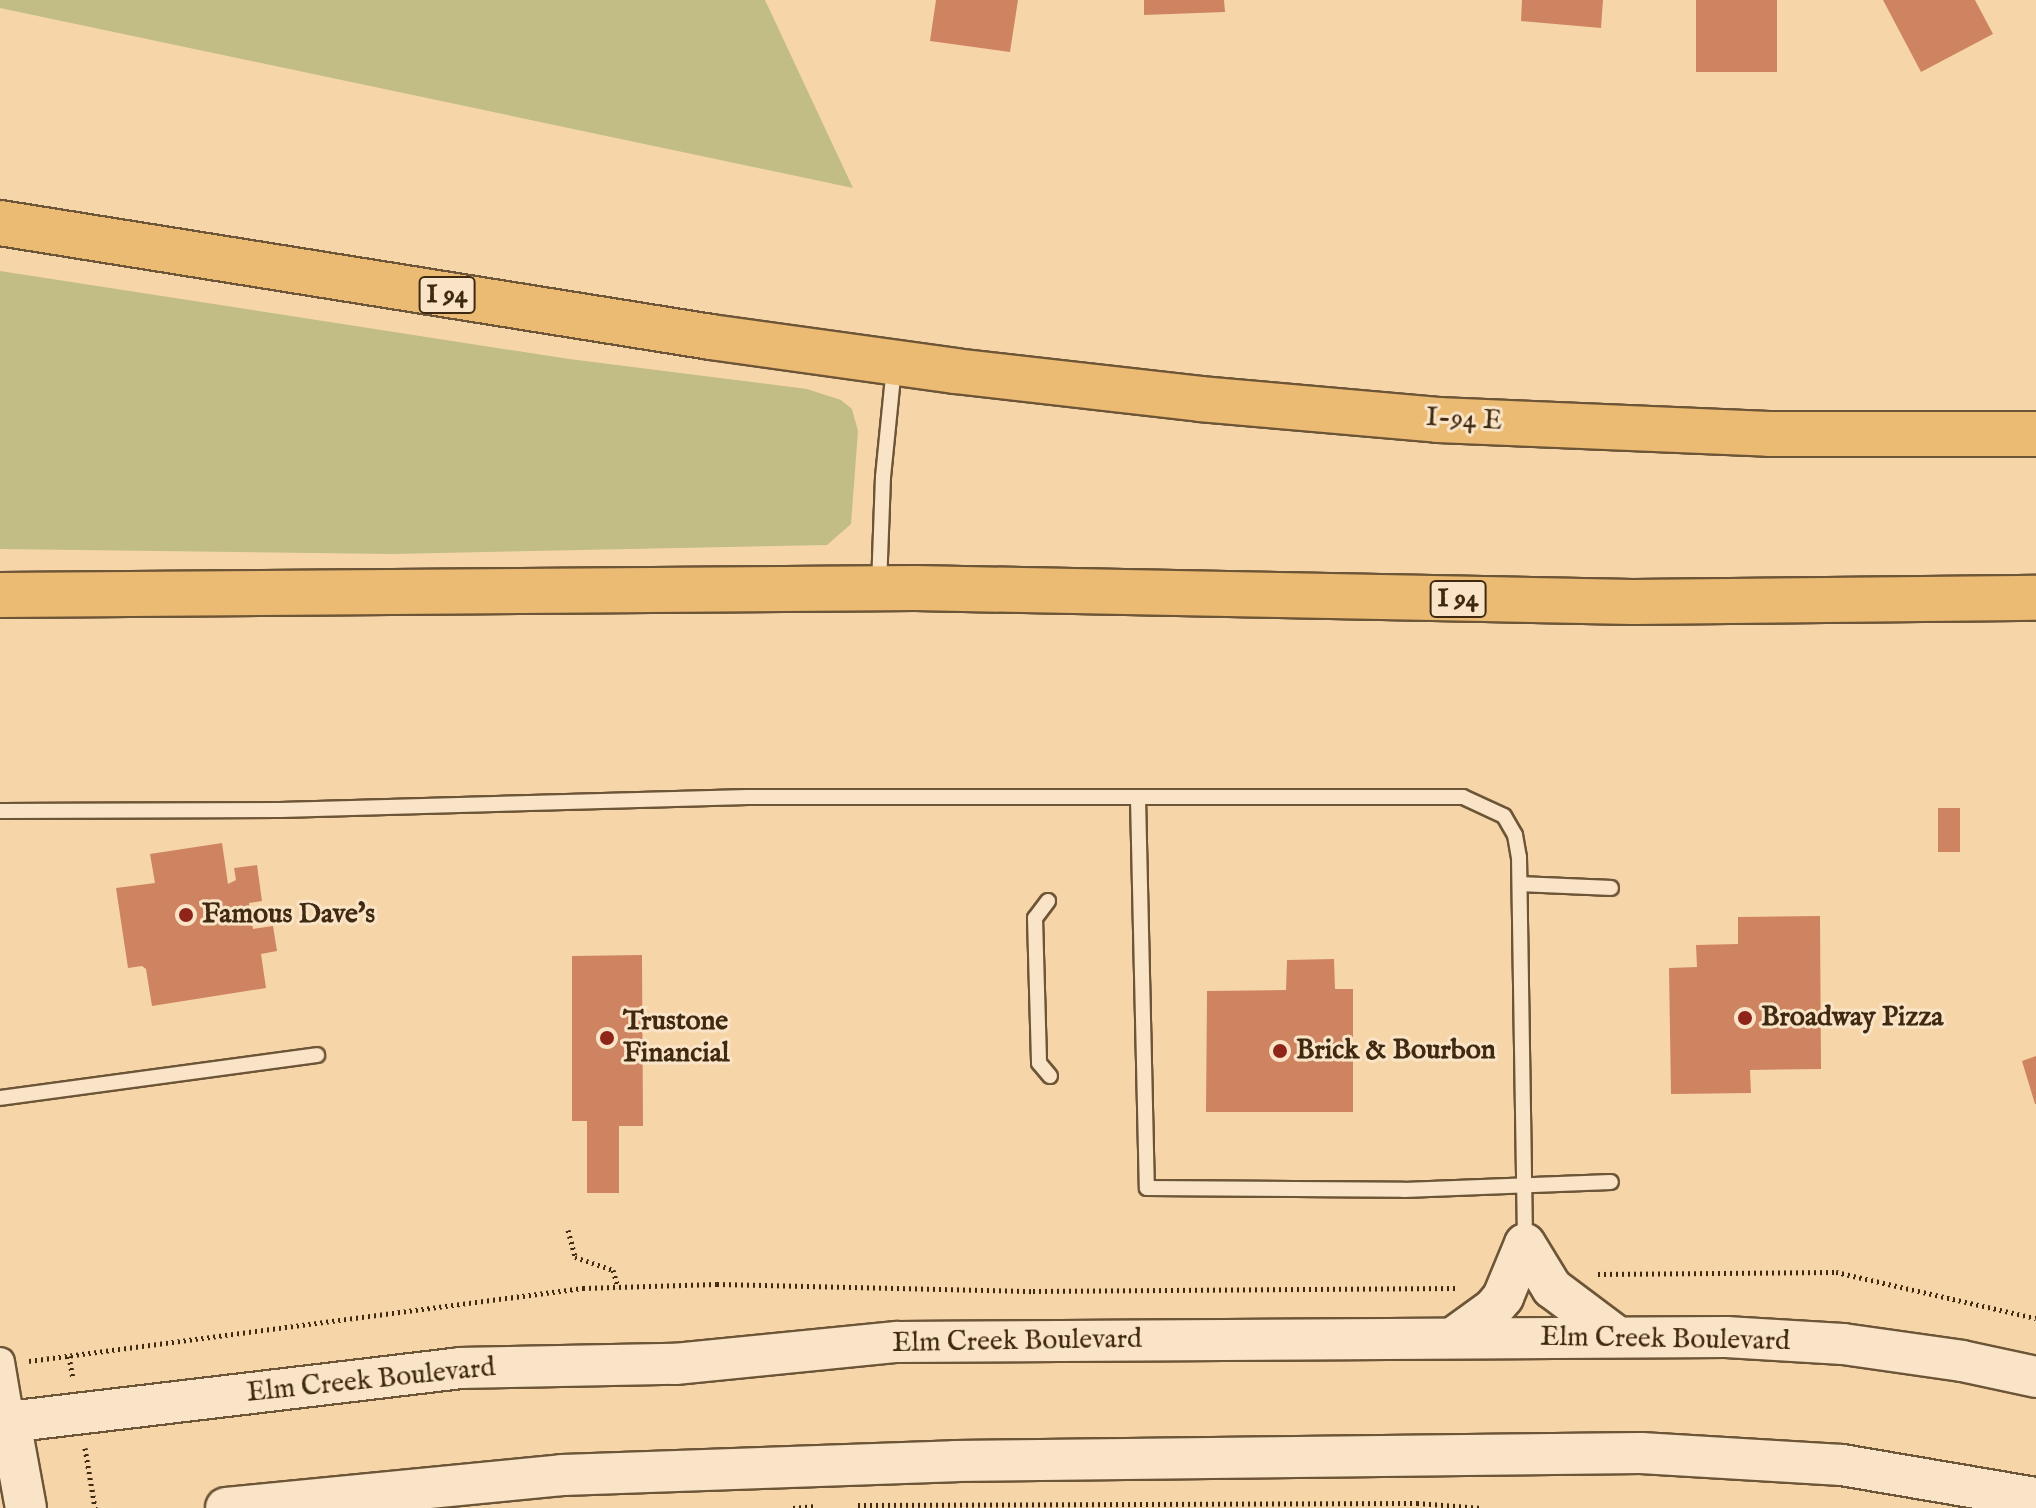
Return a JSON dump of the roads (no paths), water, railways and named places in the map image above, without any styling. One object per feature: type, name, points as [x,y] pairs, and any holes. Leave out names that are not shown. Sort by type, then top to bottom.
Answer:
[{"type":"highway","name":"I 94","points":[[0,223],[711,337],[895,363]]},
{"type":"highway","name":"I-94 E","points":[[895,363],[1200,399],[1438,420],[1769,434],[2036,434]]},
{"type":"highway","name":"I 94","points":[[0,595],[879,589],[1633,602],[2036,598]]},
{"type":"main road","points":[[1453,1338],[1493,1309],[1525,1269],[1616,1336]]},
{"type":"main road","name":"Elm Creek Boulevard","points":[[5,1422],[459,1368],[675,1364],[897,1342],[1726,1337],[1843,1344],[1962,1361],[2036,1377]]},
{"type":"main road","points":[[5,1422],[26,1508]]},
{"type":"main road","points":[[226,1508],[562,1475],[955,1461],[1641,1453],[1842,1465],[2036,1498]]},
{"type":"street","points":[[0,1363],[5,1422]]},
{"type":"lane","points":[[879,589],[883,477],[895,363]]},
{"type":"lane","points":[[0,811],[280,810],[748,797],[1463,797],[1504,816],[1515,835],[1520,884],[1525,1269]]},
{"type":"lane","points":[[1138,798],[1147,1188],[1404,1190],[1611,1182]]},
{"type":"lane","points":[[1520,884],[1611,888]]},
{"type":"lane","points":[[1048,901],[1035,918],[1039,1063],[1050,1076]]},
{"type":"lane","points":[[0,1098],[317,1055]]},
{"type":"place","name":"Famous Dave's","points":[[186,915]]},
{"type":"place","name":"Broadway Pizza","points":[[1745,1018]]},
{"type":"place","name":"Trustone Financial","points":[[607,1038]]},
{"type":"place","name":"Brick & Bourbon","points":[[1280,1051]]}]
